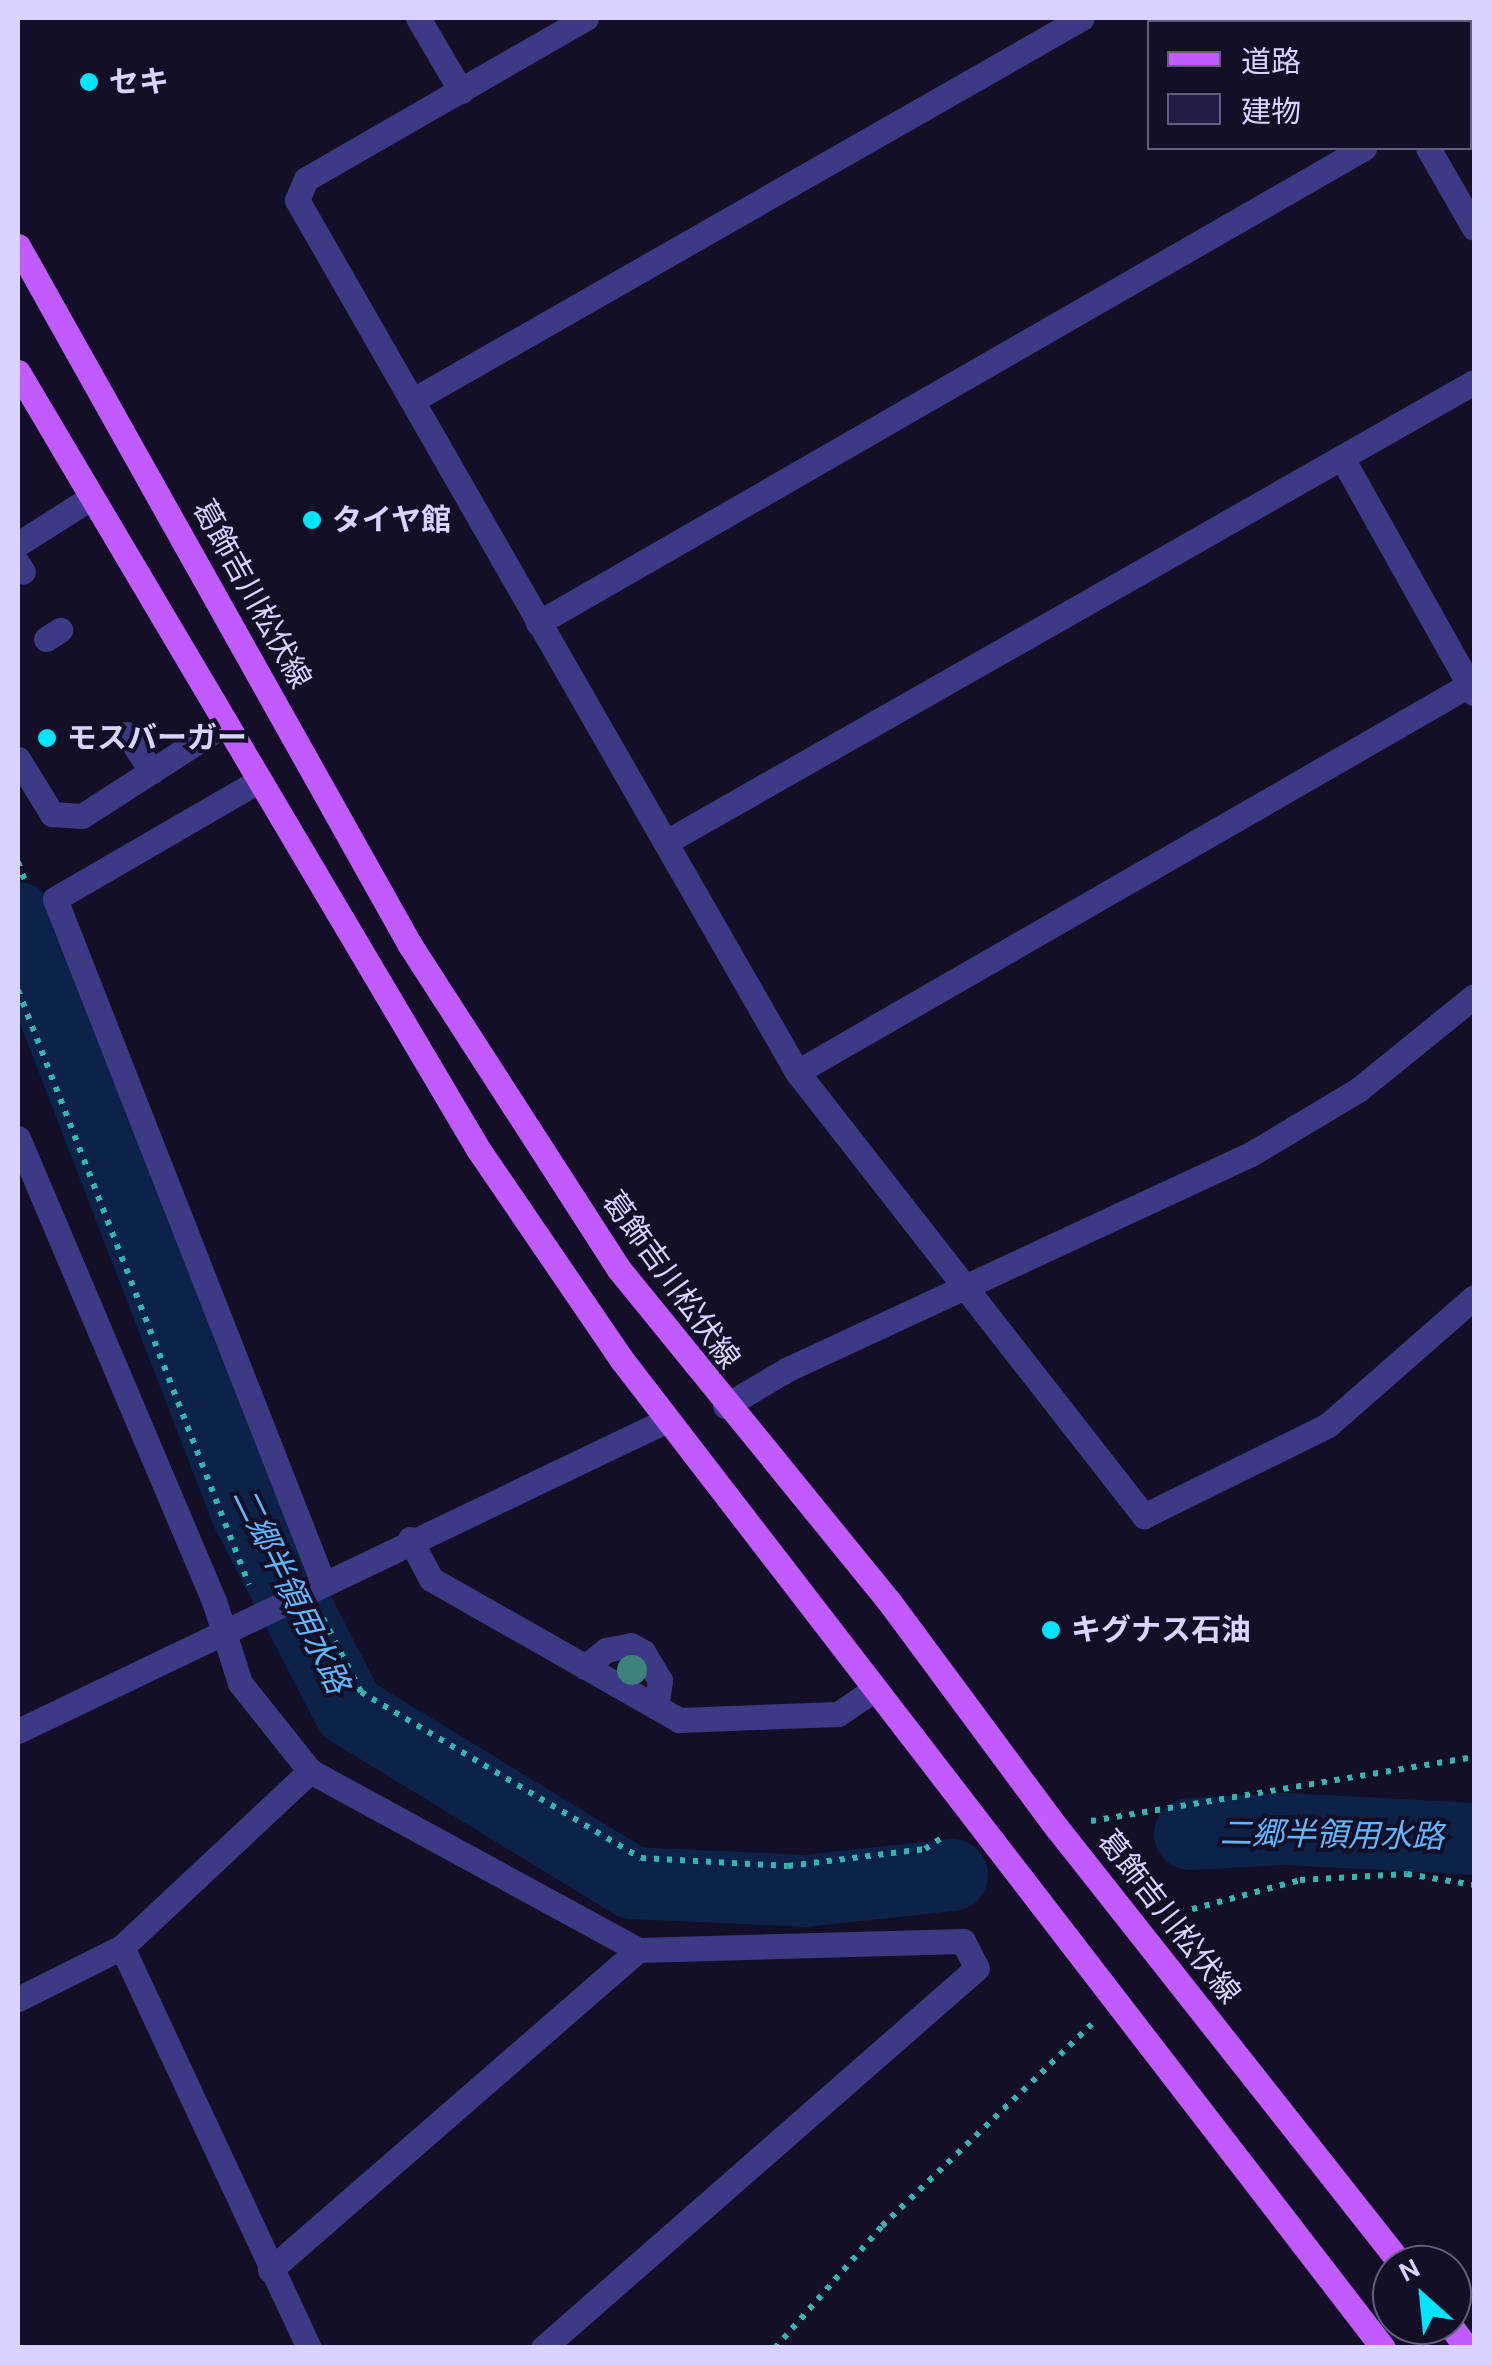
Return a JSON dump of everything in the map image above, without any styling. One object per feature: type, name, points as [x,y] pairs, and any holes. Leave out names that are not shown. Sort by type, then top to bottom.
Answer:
[{"type":"main road","name":"葛飾吉川松伏線","points":[[18,246],[467,1038],[618,1268],[724,1406],[888,1600],[1056,1828],[1386,2245]]},
{"type":"main road","points":[[18,372],[478,1149],[665,1421],[870,1692],[1383,2348]]},
{"type":"street","points":[[418,18],[460,91]]},
{"type":"street","points":[[586,18],[306,179],[297,200],[797,1072],[962,1290],[1144,1516],[1328,1425],[1474,1297]]},
{"type":"street","points":[[413,400],[1082,18]]},
{"type":"street","points":[[538,623],[1361,150]]},
{"type":"street","points":[[1429,150],[1474,228]]},
{"type":"street","points":[[666,842],[1474,382]]},
{"type":"street","points":[[797,1072],[1472,689],[1342,458]]},
{"type":"street","points":[[18,544],[90,499]]},
{"type":"street","points":[[18,759],[52,814],[82,816],[225,724]]},
{"type":"street","points":[[127,734],[152,772]]},
{"type":"street","points":[[260,780],[55,899],[310,1586]]},
{"type":"street","points":[[724,1406],[1251,1154],[1358,1090],[1474,996]]},
{"type":"street","points":[[18,1138],[223,1632],[240,1682],[310,1771],[638,1950],[963,1941],[977,1968],[543,2348]]},
{"type":"street","points":[[18,1731],[310,1586],[665,1421]]},
{"type":"street","points":[[410,1540],[431,1580],[679,1720],[838,1714],[870,1692]]},
{"type":"street","points":[[585,1667],[606,1650],[631,1645],[643,1652],[660,1680],[656,1707]]},
{"type":"street","points":[[18,1999],[122,1947],[310,1771]]},
{"type":"street","points":[[122,1947],[308,2348]]},
{"type":"street","points":[[270,2270],[638,1950]]},
{"type":"path","points":[[18,862],[30,896]]},
{"type":"path","points":[[18,990],[252,1594],[268,1586]]},
{"type":"path","points":[[310,1586],[361,1692],[641,1858],[788,1866],[925,1849],[943,1837]]},
{"type":"path","points":[[1056,1828],[1474,1757]]},
{"type":"path","points":[[1143,1938],[1171,1913],[1300,1880],[1407,1874],[1474,1885]]},
{"type":"path","points":[[775,2348],[882,2226],[1115,2002]]},
{"type":"building","points":[[1474,18],[1474,95],[1472,20],[1468,20]]},
{"type":"waterway","name":"二郷半領用水路","points":[[18,918],[247,1512],[349,1710],[632,1883],[805,1891],[952,1875]]},
{"type":"waterway","name":"二郷半領用水路","points":[[1190,1834],[1286,1829],[1474,1839]]},
{"type":"place","name":"セキ","points":[[89,82]]},
{"type":"place","name":"タイヤ館","points":[[312,520]]},
{"type":"place","name":"モスバーガー","points":[[47,738]]},
{"type":"place","name":"キグナス石油","points":[[1051,1630]]}]
